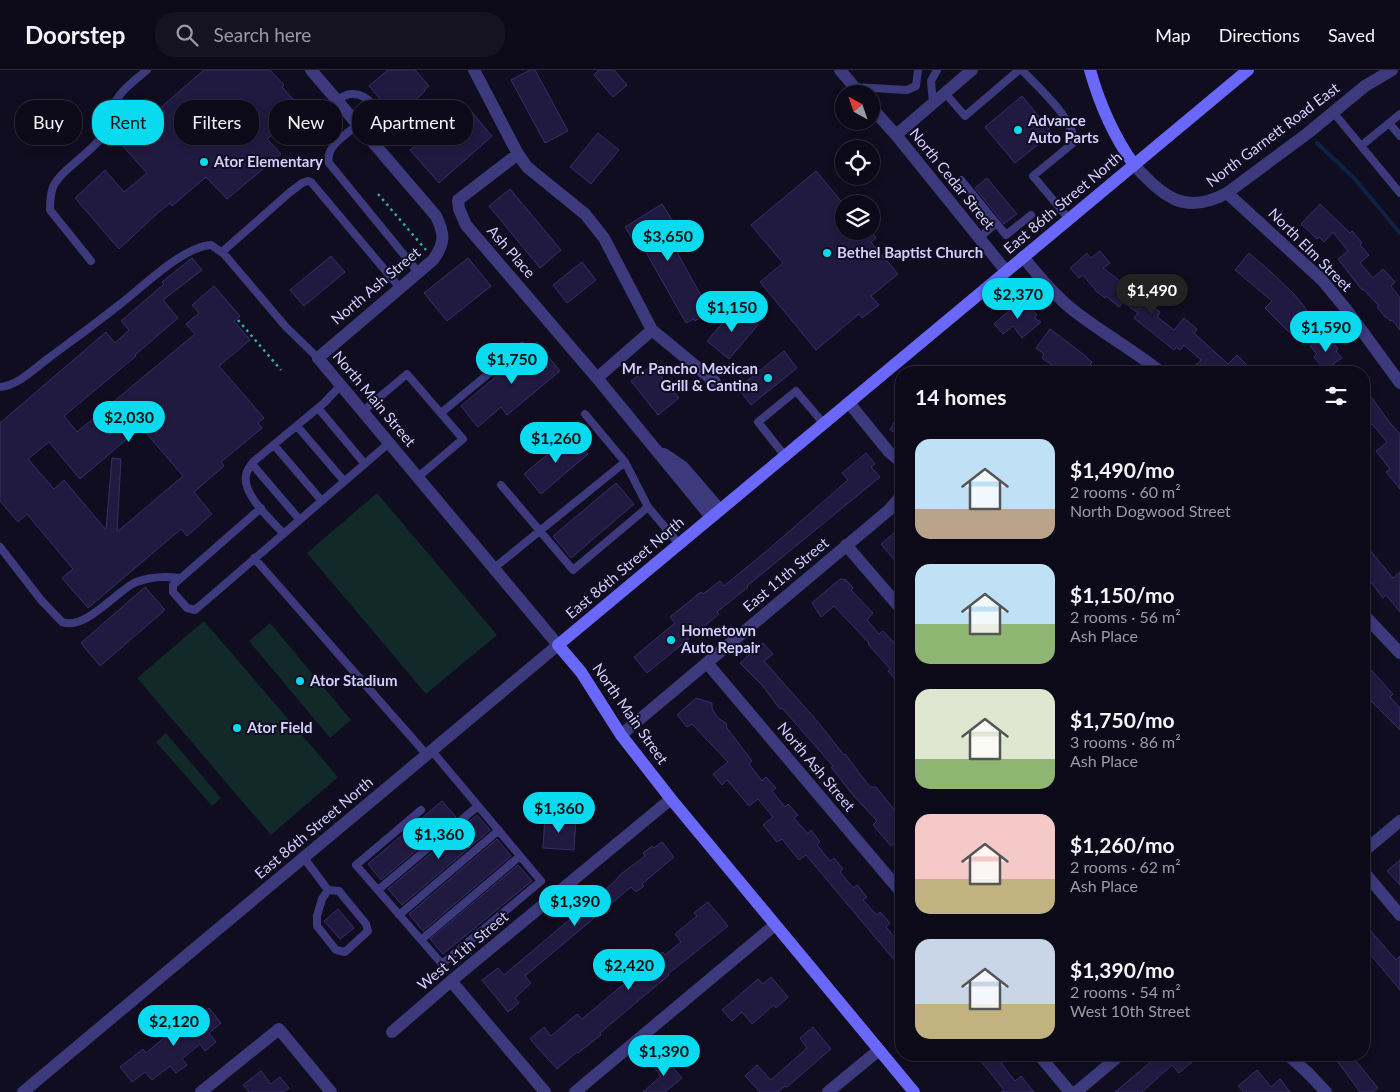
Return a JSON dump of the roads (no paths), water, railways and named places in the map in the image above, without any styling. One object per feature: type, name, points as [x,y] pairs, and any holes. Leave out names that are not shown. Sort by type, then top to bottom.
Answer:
[{"type":"main road","name":"North Garnett Road East","points":[[1090,70],[1097,95],[1110,128],[1134,165]]},
{"type":"main road","name":"East 86th Street North","points":[[558,645],[1248,70]]},
{"type":"main road","name":"North Main Street","points":[[558,645],[581,672],[621,735],[671,799],[914,1092]]},
{"type":"street","name":"North Ash Street","points":[[312,70],[337,100]]},
{"type":"street","points":[[474,70],[518,154],[527,166],[578,207],[604,238],[652,330],[715,382]]},
{"type":"street","points":[[840,70],[853,85]]},
{"type":"street","name":"North Garnett Road East","points":[[1134,165],[1155,187],[1176,200],[1199,204],[1213,201],[1227,193],[1308,133],[1366,86],[1392,70]]},
{"type":"street","points":[[896,135],[970,71]]},
{"type":"street","name":"North Ash Street","points":[[342,106],[352,119]]},
{"type":"street","name":"North Cedar Street","points":[[880,117],[1006,271]]},
{"type":"street","name":"North Ash Street","points":[[318,358],[433,260],[443,241],[441,226],[436,216],[375,145]]},
{"type":"street","name":"Ash Place","points":[[518,154],[458,200],[459,209],[466,225],[654,447],[715,514]]},
{"type":"street","name":"North Elm Street","points":[[1227,193],[1322,280],[1346,309],[1400,383]]},
{"type":"street","points":[[1022,257],[1046,284],[1073,309],[1152,366]]},
{"type":"street","points":[[597,378],[652,330]]},
{"type":"street","name":"North Main Street","points":[[318,358],[558,645]]},
{"type":"street","points":[[849,403],[895,457]]},
{"type":"street","name":"East 11th Street","points":[[621,735],[895,503]]},
{"type":"street","points":[[846,545],[895,603]]},
{"type":"street","points":[[1370,620],[1400,653]]},
{"type":"street","name":"East 86th Street North","points":[[24,1092],[221,925],[304,858],[558,645]]},
{"type":"street","name":"North Ash Street","points":[[707,663],[895,885]]},
{"type":"street","name":"West 11th Street","points":[[392,1032],[671,799]]},
{"type":"street","points":[[1370,845],[1400,821]]},
{"type":"street","points":[[1370,879],[1400,915]]},
{"type":"street","points":[[575,1092],[775,925]]},
{"type":"street","points":[[452,981],[545,1092]]},
{"type":"street","points":[[200,1092],[279,1029],[331,1092]]},
{"type":"street","points":[[828,1092],[879,1050]]},
{"type":"street","points":[[1044,1061],[1070,1092]]},
{"type":"street","points":[[1076,1092],[1113,1061]]},
{"type":"street","points":[[1295,1061],[1326,1092]]},
{"type":"lane","points":[[91,261],[50,210],[53,187],[58,179],[90,150],[102,136],[116,99],[122,91],[147,70]]},
{"type":"lane","points":[[880,90],[907,90],[916,86],[918,70]]},
{"type":"lane","points":[[933,103],[931,81],[937,70]]},
{"type":"lane","points":[[945,93],[966,116],[1021,70],[1067,121],[1073,133],[1072,144],[1033,176],[1069,219]]},
{"type":"lane","points":[[337,100],[348,94],[354,94],[368,100]]},
{"type":"lane","points":[[1333,112],[1400,193]]},
{"type":"lane","points":[[1361,146],[1400,114]]},
{"type":"lane","points":[[1389,123],[1400,136]]},
{"type":"lane","points":[[352,129],[330,149],[327,156],[329,163],[418,272]]},
{"type":"lane","points":[[961,180],[1006,235],[1031,215]]},
{"type":"lane","points":[[222,252],[302,182],[308,181],[331,205],[400,288]]},
{"type":"lane","points":[[979,238],[996,224]]},
{"type":"lane","points":[[0,387],[14,383],[30,372],[120,305],[168,266],[185,254],[204,245],[212,245],[222,252],[286,327],[318,358]]},
{"type":"lane","points":[[441,413],[522,346]]},
{"type":"lane","points":[[363,411],[407,374],[463,439],[418,477]]},
{"type":"lane","points":[[283,533],[251,496],[245,482],[246,475],[252,464],[318,408],[341,385]]},
{"type":"lane","points":[[785,456],[758,422],[796,391],[824,424]]},
{"type":"lane","points":[[318,408],[364,463]]},
{"type":"lane","points":[[584,414],[625,462],[648,507],[679,544]]},
{"type":"lane","points":[[297,426],[344,481]]},
{"type":"lane","points":[[261,508],[173,585],[173,592],[186,608],[195,610],[389,443]]},
{"type":"lane","points":[[274,445],[321,500]]},
{"type":"lane","points":[[494,568],[625,462]]},
{"type":"lane","points":[[252,464],[299,519]]},
{"type":"lane","points":[[501,485],[573,570],[648,507]]},
{"type":"lane","points":[[0,548],[41,600],[66,624],[80,621],[132,584],[167,576],[180,578]]},
{"type":"lane","points":[[254,558],[478,806],[541,881],[442,964],[356,865],[421,810]]},
{"type":"lane","points":[[378,890],[478,806]]},
{"type":"lane","points":[[399,915],[499,830]]},
{"type":"lane","points":[[421,940],[520,856]]},
{"type":"lane","points":[[304,858],[328,890],[339,891],[366,924],[368,931],[345,952],[336,950],[317,926],[317,916],[322,899],[328,890]]},
{"type":"waterway","points":[[1317,143],[1354,178],[1400,233]]},
{"type":"place","name":"Advance Auto Parts","points":[[1018,130]]},
{"type":"place","name":"Ator Elementary","points":[[204,162]]},
{"type":"place","name":"Bethel Baptist Church","points":[[827,253]]},
{"type":"place","name":"Mr. Pancho Mexican Grill & Cantina","points":[[768,378]]},
{"type":"place","name":"Hometown Auto Repair","points":[[671,640]]},
{"type":"place","name":"Ator Stadium","points":[[300,681]]},
{"type":"place","name":"Ator Field","points":[[237,728]]}]
